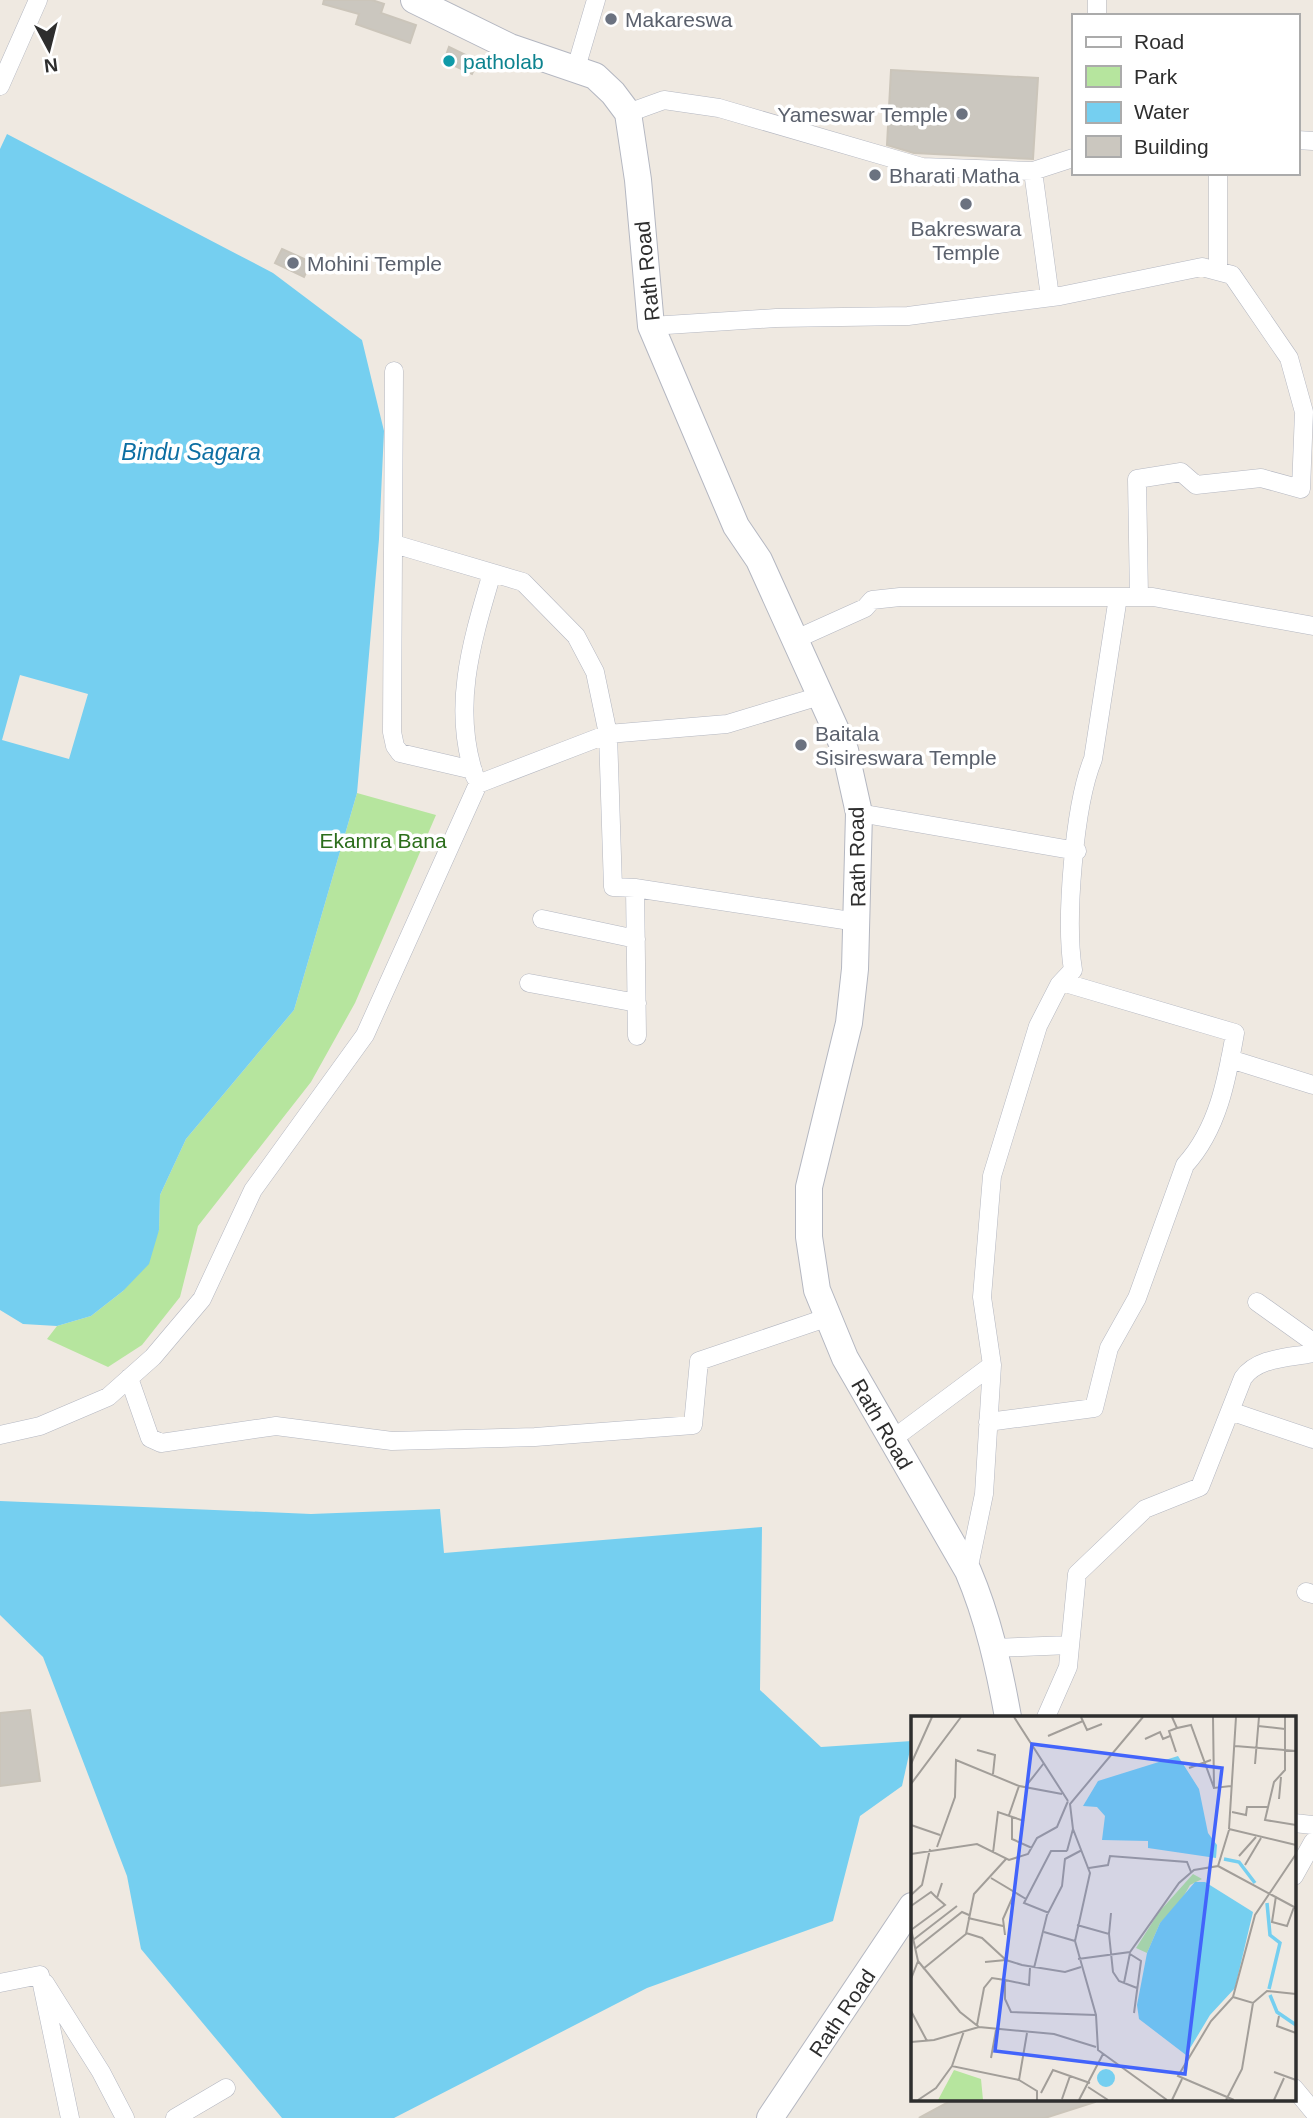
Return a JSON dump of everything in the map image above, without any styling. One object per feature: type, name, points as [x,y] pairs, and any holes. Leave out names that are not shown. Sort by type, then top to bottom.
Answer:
[{"type":"street","points":[[0,86],[38,0]]},
{"type":"street","points":[[414,0],[510,47],[595,76],[613,93],[628,113],[664,100],[719,108],[922,167],[1033,171],[1072,158]]},
{"type":"street","points":[[576,68],[596,0]]},
{"type":"street","name":"Rath Road","points":[[628,113],[638,180],[651,326],[736,526],[759,560],[845,750],[859,813],[858,922],[849,1023],[809,1187],[809,1237],[817,1290],[829,1322],[890,1441],[968,1571],[994,1648],[1008,1716]]},
{"type":"street","points":[[1033,171],[1050,297]]},
{"type":"street","points":[[1218,271],[1219,175]]},
{"type":"street","points":[[651,326],[776,318],[908,316],[1050,297],[1202,267],[1232,275],[1289,358],[1304,412],[1307,492],[1261,478],[1196,485],[1181,472],[1137,479],[1139,597]]},
{"type":"street","points":[[394,371],[392,732],[395,746],[400,753],[475,777],[608,734],[727,724],[820,696]]},
{"type":"street","points":[[394,544],[523,582],[576,636],[595,672],[608,734],[613,887],[635,888],[858,922]]},
{"type":"street","points":[[0,1435],[40,1426],[108,1396],[153,1357],[202,1299],[253,1191],[365,1035],[475,777],[463,720],[463,687],[492,573]]},
{"type":"street","points":[[794,640],[865,608],[872,600],[967,595],[1139,597],[1200,604],[1313,626]]},
{"type":"street","points":[[968,1571],[984,1494],[992,1365],[982,1297],[992,1176],[1038,1026],[1062,982],[1073,970],[1068,924],[1083,782],[1093,759],[1118,597]]},
{"type":"street","points":[[859,813],[1077,851]]},
{"type":"street","points":[[635,888],[637,1036]]},
{"type":"street","points":[[542,919],[636,940]]},
{"type":"street","points":[[988,1422],[1094,1408],[1109,1348],[1137,1298],[1185,1165],[1195,1154],[1224,1093],[1235,1033],[1062,982]]},
{"type":"street","points":[[529,983],[637,1003]]},
{"type":"street","points":[[1230,1059],[1313,1085]]},
{"type":"street","points":[[1257,1302],[1313,1342]]},
{"type":"street","points":[[129,1378],[150,1438],[161,1443],[276,1426],[392,1441],[535,1437],[693,1425],[699,1361],[820,1320],[829,1322]]},
{"type":"street","points":[[1046,1716],[1068,1667],[1077,1574],[1145,1509],[1200,1487],[1250,1368],[1261,1363],[1313,1353]]},
{"type":"street","points":[[890,1441],[992,1365]]},
{"type":"street","points":[[1230,1411],[1313,1439]]},
{"type":"street","points":[[994,1648],[1070,1645]]},
{"type":"street","points":[[1296,1872],[1313,1842]]},
{"type":"street","name":"Rath Road","points":[[769,2118],[911,1907]]},
{"type":"street","points":[[0,1983],[40,1975]]},
{"type":"street","points":[[40,1975],[70,2118]]},
{"type":"street","points":[[40,1975],[101,2072],[125,2118]]},
{"type":"street","points":[[175,2118],[226,2088]]},
{"type":"street","points":[[1296,2090],[1313,2111]]},
{"type":"green space","name":"Ekamra Bana","points":[[357,793],[436,815],[355,1003],[311,1082],[198,1226],[180,1297],[142,1345],[108,1367],[47,1339],[57,1326],[91,1316],[123,1291],[159,1230],[160,1195],[186,1139],[294,1010]]},
{"type":"water","name":"Bindu Sagara","points":[[7,134],[273,273],[362,340],[384,431],[379,539],[357,793],[294,1010],[186,1139],[160,1195],[159,1230],[149,1264],[123,1291],[91,1316],[57,1326],[23,1324],[0,1310],[0,149]],"holes":[[[20,675],[88,694],[69,759],[2,740]]]},
{"type":"water","points":[[0,1501],[311,1514],[440,1509],[444,1553],[762,1527],[760,1690],[821,1747],[911,1741],[911,1746],[902,1786],[860,1816],[833,1921],[647,1988],[394,2118],[282,2118],[141,1949],[127,1876],[43,1657],[0,1615]]},
{"type":"building","points":[[324,0],[372,0],[384,4],[381,13],[416,25],[410,43],[356,24],[359,14],[323,4]]},
{"type":"building","points":[[449,47],[478,61],[472,74],[444,61]]},
{"type":"building","name":"Yameswar Temple","points":[[891,70],[1038,78],[1033,159],[914,153],[887,145]]},
{"type":"building","name":"Mohini Temple","points":[[282,249],[311,262],[304,277],[275,263]]},
{"type":"building","points":[[30,1710],[40,1781],[0,1786],[0,1713]]},
{"type":"building","points":[[952,2100],[1095,2100],[1045,2118],[919,2118]]},
{"type":"place","name":"Makareswa","points":[[611,19]]},
{"type":"place","name":"patholab","points":[[449,61]]},
{"type":"place","name":"Yameswar Temple","points":[[962,114]]},
{"type":"place","name":"Bharati Matha","points":[[875,175]]},
{"type":"place","name":"Bakreswara Temple","points":[[966,204]]},
{"type":"place","name":"Mohini Temple","points":[[293,263]]},
{"type":"place","name":"Baitala Sisireswara Temple","points":[[801,745]]}]
